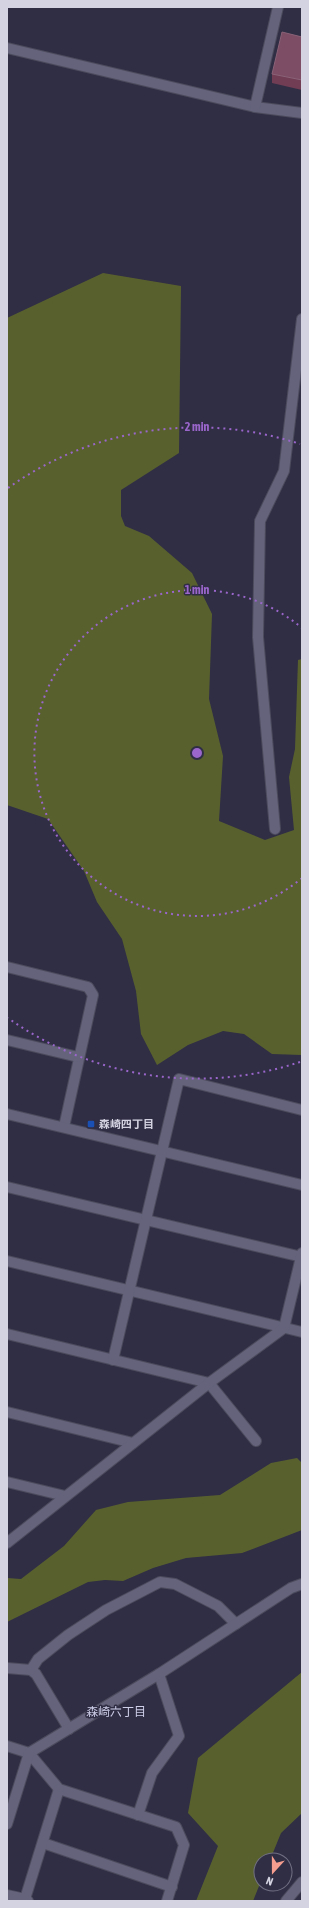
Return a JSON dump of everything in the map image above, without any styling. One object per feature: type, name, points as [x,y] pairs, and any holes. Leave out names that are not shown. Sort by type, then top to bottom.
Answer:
[{"type":"street","points":[[255,107],[278,7]]},
{"type":"street","points":[[7,48],[255,107],[302,113]]},
{"type":"street","points":[[275,829],[258,637],[260,521],[284,471],[302,319]]},
{"type":"street","points":[[7,967],[88,987],[93,995],[78,1057],[64,1127]]},
{"type":"street","points":[[7,1040],[78,1057]]},
{"type":"street","points":[[113,1360],[179,1079],[302,1110]]},
{"type":"street","points":[[7,1114],[302,1185]]},
{"type":"street","points":[[7,1187],[302,1256],[284,1328],[209,1383],[7,1543]]},
{"type":"street","points":[[7,1261],[302,1332]]},
{"type":"street","points":[[7,1334],[209,1383],[256,1441]]},
{"type":"street","points":[[7,1412],[133,1443]]},
{"type":"street","points":[[7,1482],[65,1496]]},
{"type":"street","points":[[31,1670],[38,1659],[68,1635],[106,1610],[160,1582],[176,1584],[218,1606],[236,1624]]},
{"type":"street","points":[[7,1824],[29,1753],[159,1674],[291,1588],[302,1584]]},
{"type":"street","points":[[7,1668],[31,1670],[36,1674],[69,1729]]},
{"type":"street","points":[[138,1815],[152,1773],[179,1736],[159,1674]]},
{"type":"street","points":[[7,1746],[29,1753],[59,1789],[176,1827],[184,1845],[167,1901]]},
{"type":"street","points":[[7,1895],[27,1900],[59,1789]]},
{"type":"street","points":[[43,1843],[172,1887]]},
{"type":"street","points":[[286,1901],[302,1882]]},
{"type":"green space","points":[[103,273],[181,286],[179,453],[121,490],[121,516],[125,526],[149,536],[192,573],[212,614],[209,699],[223,756],[219,821],[265,840],[294,830],[289,777],[295,749],[298,660],[302,659],[302,1055],[272,1054],[244,1034],[223,1031],[188,1045],[157,1065],[141,1034],[136,991],[122,939],[97,902],[84,871],[48,819],[7,805],[7,318]]},
{"type":"green space","points":[[297,1458],[302,1463],[302,1530],[242,1553],[186,1558],[153,1568],[123,1581],[105,1580],[88,1582],[7,1622],[7,1578],[21,1579],[64,1546],[96,1510],[128,1502],[220,1495],[271,1463]]},
{"type":"green space","points":[[302,1672],[302,1813],[281,1833],[273,1852],[253,1852],[253,1892],[257,1892],[253,1901],[196,1901],[218,1846],[188,1813],[198,1758]]},
{"type":"building","points":[[282,32],[302,37],[302,80],[272,74]]},
{"type":"place","name":"森崎四丁目","points":[[91,1124]]},
{"type":"district","name":"森崎六丁目","points":[[116,1712]]}]
